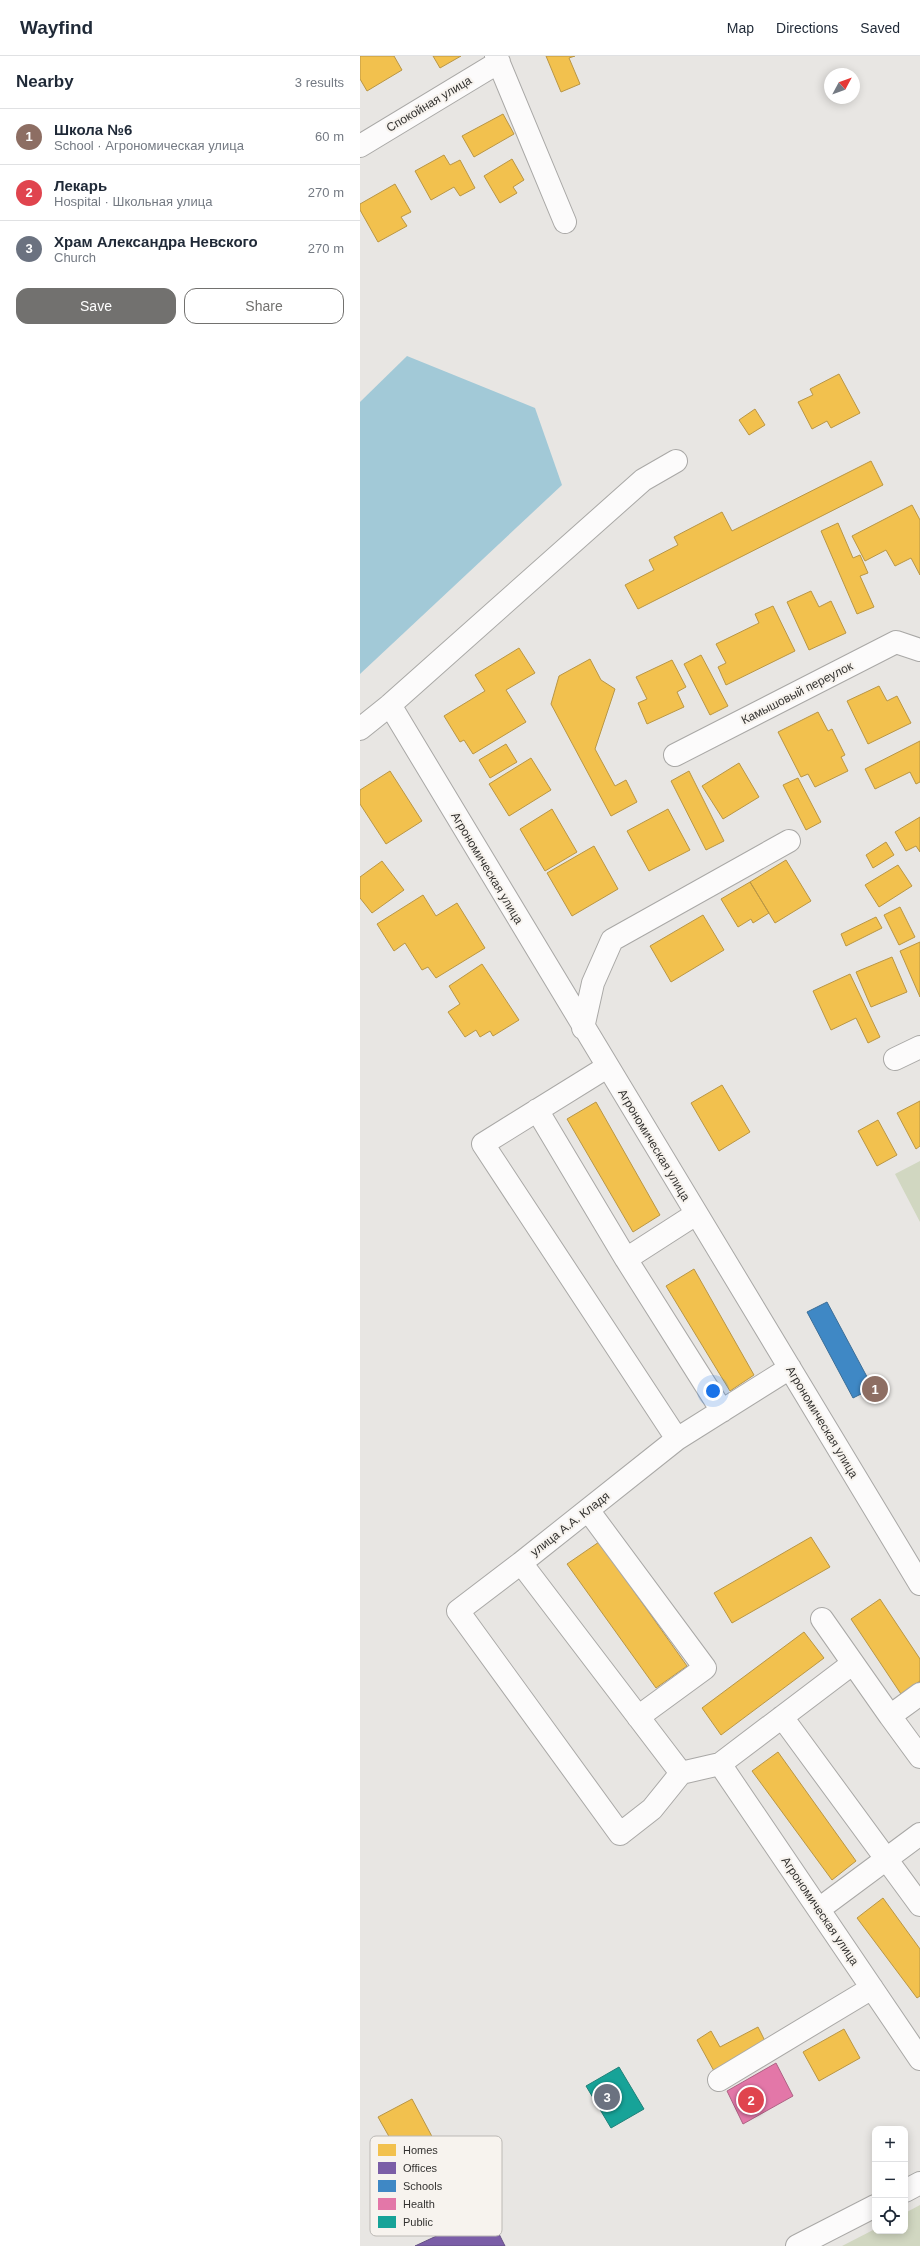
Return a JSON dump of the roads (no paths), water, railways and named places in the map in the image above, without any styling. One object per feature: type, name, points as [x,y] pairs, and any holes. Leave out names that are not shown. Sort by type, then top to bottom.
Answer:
[{"type":"street","name":"Спокойная улица","points":[[360,146],[497,59]]},
{"type":"street","points":[[497,59],[565,222]]},
{"type":"street","points":[[360,729],[390,705],[643,480],[676,461]]},
{"type":"street","name":"Камышовый переулок","points":[[675,755],[896,642],[920,650]]},
{"type":"street","name":"Агрономическая улица","points":[[390,705],[583,1028],[920,1584]]},
{"type":"street","points":[[583,1028],[593,983],[612,940],[790,841]]},
{"type":"street","points":[[895,1059],[920,1047]]},
{"type":"street","points":[[607,1067],[484,1144],[677,1439]]},
{"type":"street","points":[[537,1110],[626,1259],[722,1412]]},
{"type":"street","points":[[626,1259],[696,1214]]},
{"type":"street","name":"улица А.А. Кладя","points":[[681,1773],[521,1563],[677,1439],[790,1368]]},
{"type":"street","points":[[588,1510],[705,1668],[638,1717]]},
{"type":"street","points":[[521,1563],[458,1611],[620,1834],[652,1809],[681,1773],[720,1764],[852,1664]]},
{"type":"street","points":[[822,1619],[852,1664],[920,1757]]},
{"type":"street","points":[[890,1716],[920,1694]]},
{"type":"street","points":[[782,1717],[920,1905]]},
{"type":"street","name":"Агрономическая улица","points":[[720,1764],[872,1988],[917,2049]]},
{"type":"street","points":[[819,1909],[920,1834]]},
{"type":"street","points":[[719,2080],[872,1988]]},
{"type":"street","points":[[908,2189],[920,2183]]},
{"type":"street","points":[[797,2246],[872,2208]]},
{"type":"water","points":[[407,356],[535,408],[562,485],[360,674],[360,402]]},
{"type":"place","name":"Школа №6","points":[[875,1389]]},
{"type":"place","name":"Храм Александра Невского","points":[[607,2097]]},
{"type":"place","name":"Лекарь","points":[[751,2100]]}]
